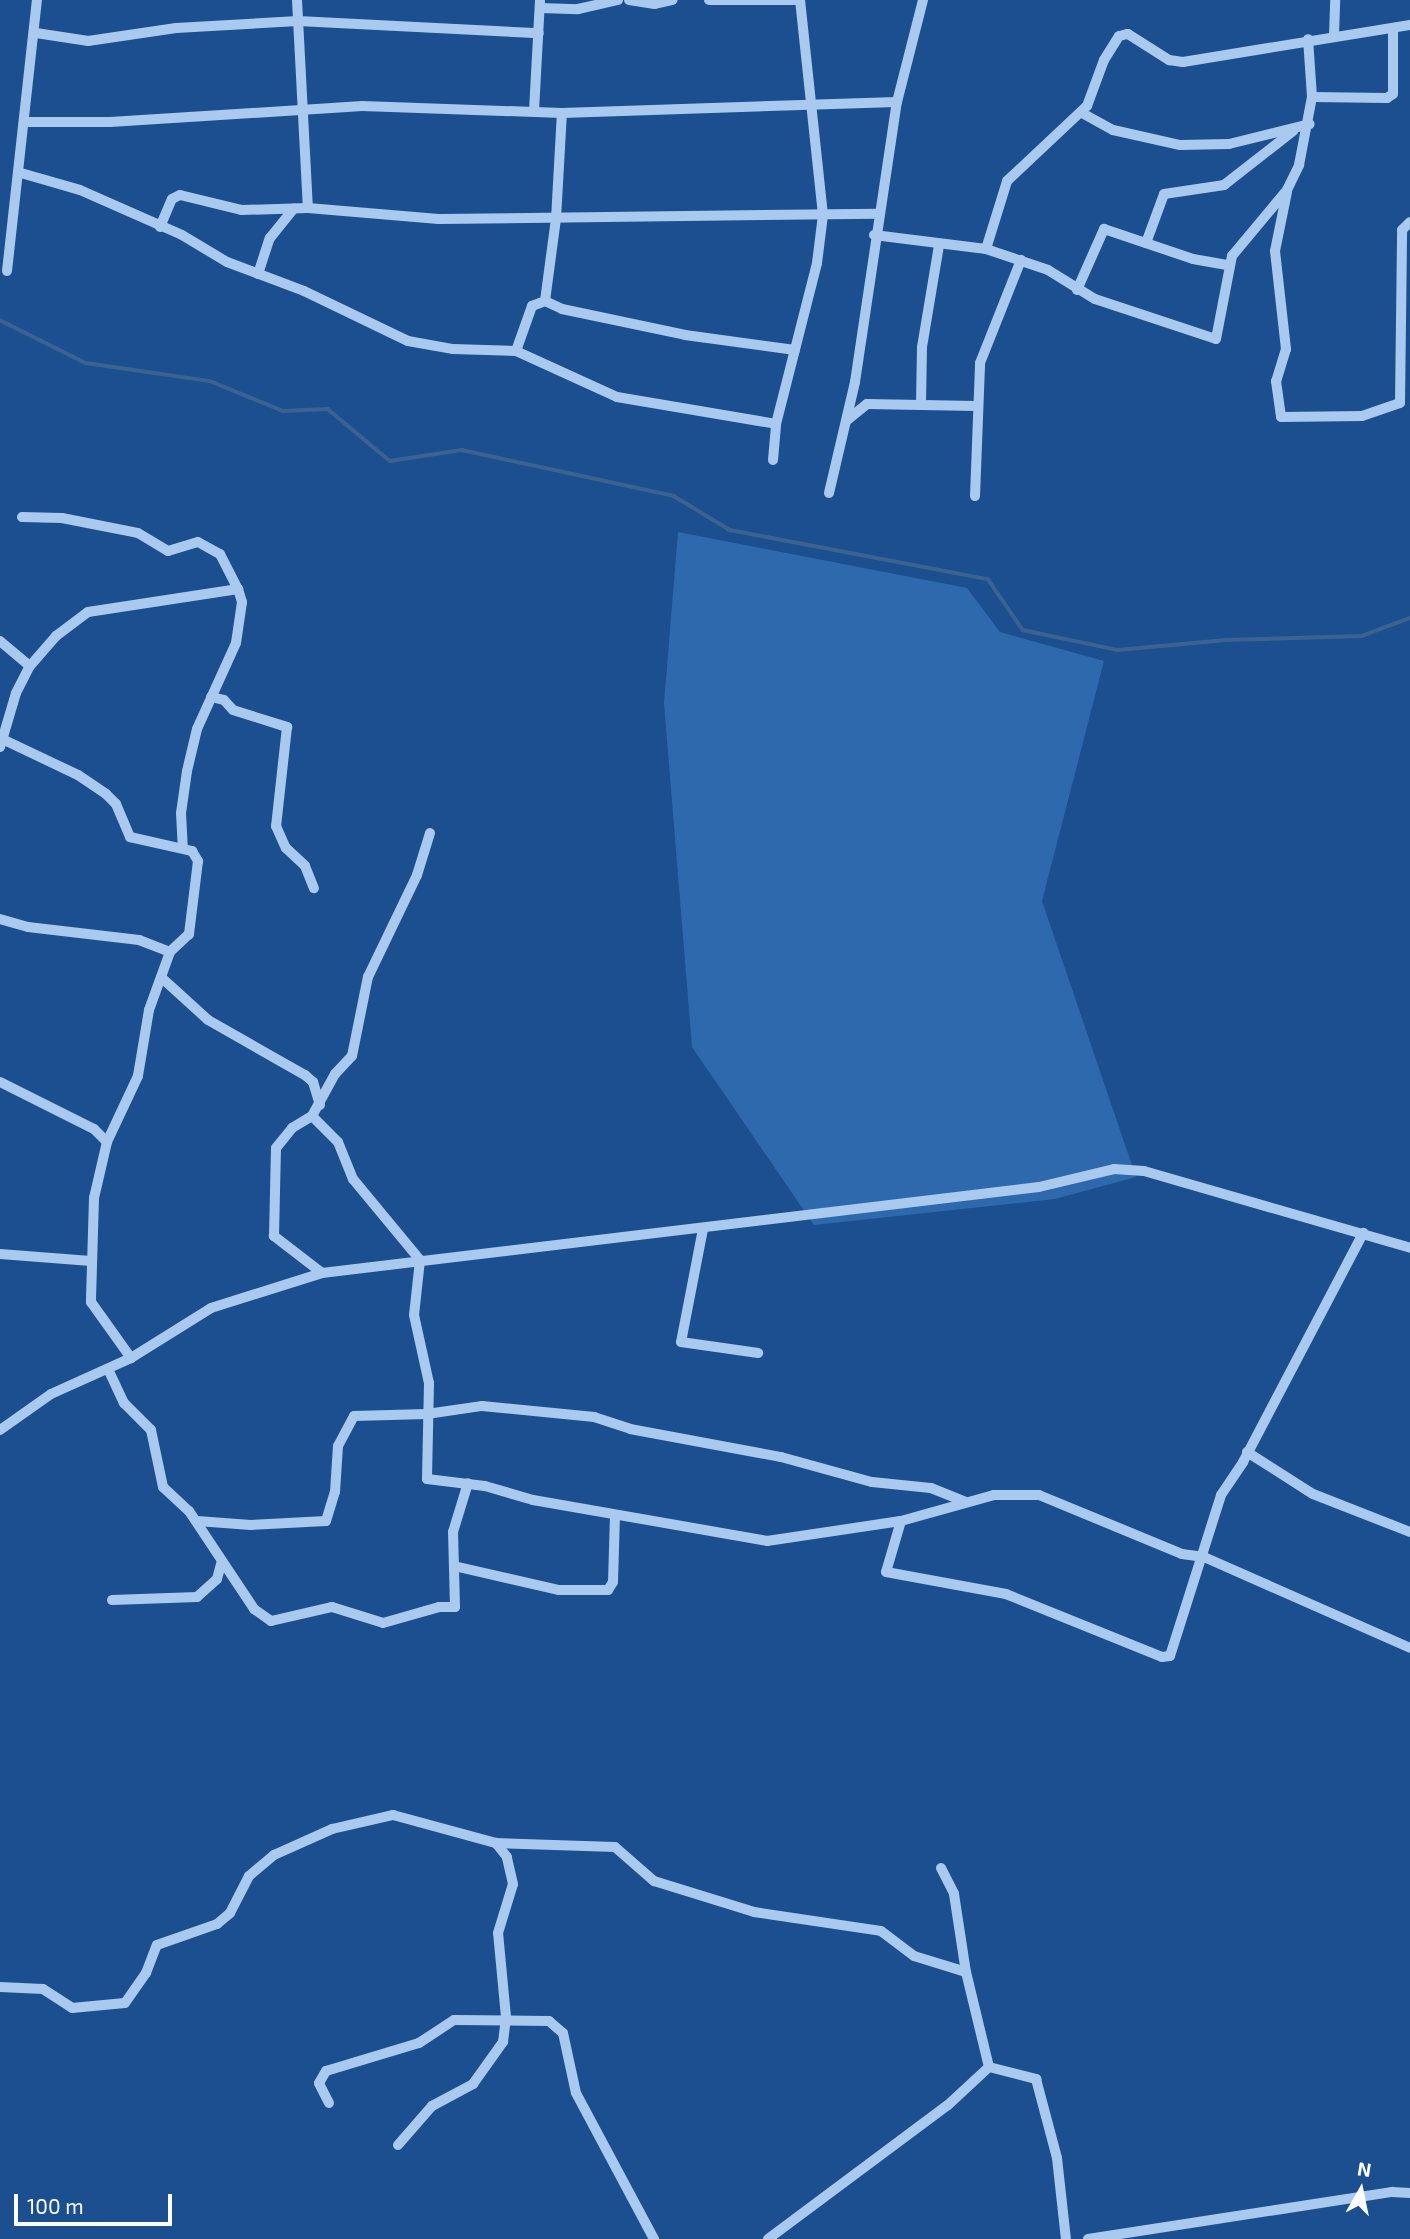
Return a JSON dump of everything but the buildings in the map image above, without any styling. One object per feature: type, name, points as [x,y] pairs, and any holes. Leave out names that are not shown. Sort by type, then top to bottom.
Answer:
[{"type":"street","points":[[7,271],[27,121],[37,0]]},
{"type":"street","points":[[297,0],[301,110],[310,170],[309,208]]},
{"type":"street","points":[[534,111],[540,4],[578,9],[618,0]]},
{"type":"street","points":[[629,0],[655,4],[673,0]]},
{"type":"street","points":[[709,0],[799,0],[823,215],[820,246],[776,424],[773,460]]},
{"type":"street","points":[[829,493],[857,370],[874,235],[897,102],[923,0]]},
{"type":"street","points":[[1334,35],[1335,0]]},
{"type":"street","points":[[36,33],[88,41],[176,28],[298,21],[539,33]]},
{"type":"street","points":[[986,249],[1007,181],[1082,113],[1119,36],[1128,34],[1176,62],[1334,35],[1394,31],[1410,25]]},
{"type":"street","points":[[1312,97],[1387,98],[1393,93],[1394,31]]},
{"type":"street","points":[[1308,39],[1312,97],[1310,124],[1287,190],[1275,251],[1286,349],[1276,381],[1282,417],[1362,416],[1400,403],[1402,230],[1410,222]]},
{"type":"street","points":[[27,121],[110,122],[362,106],[562,113],[809,107],[897,102]]},
{"type":"street","points":[[545,301],[556,219],[562,113]]},
{"type":"street","points":[[1082,113],[1113,130],[1180,145],[1228,144],[1310,124]]},
{"type":"street","points":[[1146,243],[1164,194],[1224,185],[1295,129]]},
{"type":"street","points":[[21,173],[80,190],[408,341],[453,349],[516,351],[617,397],[776,424]]},
{"type":"street","points":[[874,235],[986,249],[1048,270],[1077,290],[1212,340],[1220,331],[1228,265],[1247,234],[1287,190]]},
{"type":"street","points":[[160,227],[175,195],[242,210],[309,208],[439,219],[878,214]]},
{"type":"street","points":[[258,274],[270,238],[294,208]]},
{"type":"street","points":[[1077,290],[1104,229],[1228,265]]},
{"type":"street","points":[[920,404],[922,347],[939,245]]},
{"type":"street","points":[[975,496],[976,405],[982,353],[1021,260]]},
{"type":"street","points":[[516,351],[532,306],[545,301],[562,309],[685,335],[795,350]]},
{"type":"street","points":[[844,423],[867,404],[976,405]]},
{"type":"street","points":[[22,517],[62,518],[138,533],[169,551],[198,542],[220,554],[238,589],[242,602],[236,643],[197,729],[184,783],[183,848]]},
{"type":"street","points":[[131,1358],[94,1312],[91,1261],[94,1198],[107,1142],[135,1087],[149,1010],[163,979],[170,952],[185,942],[191,920],[198,861],[196,854],[183,848],[130,836],[116,804],[106,794],[78,775],[2,742],[16,693],[30,666],[56,636],[88,612],[238,589]]},
{"type":"street","points":[[0,641],[30,666]]},
{"type":"street","points":[[211,697],[224,700],[233,710],[287,727],[276,826],[278,837],[305,866],[314,888]]},
{"type":"street","points":[[322,1273],[278,1243],[274,1226],[276,1148],[292,1128],[312,1116],[356,1046],[368,978],[416,875],[430,834]]},
{"type":"street","points":[[0,919],[28,927],[139,940],[170,952]]},
{"type":"street","points":[[163,979],[208,1020],[305,1075],[313,1082],[320,1105]]},
{"type":"street","points":[[0,1082],[94,1129],[107,1142]]},
{"type":"street","points":[[312,1116],[338,1142],[353,1179],[420,1260],[414,1315],[429,1383],[426,1478],[468,1483],[615,1515],[767,1541],[901,1521],[994,1495],[1040,1495],[1182,1554],[1204,1557],[1410,1648]]},
{"type":"street","points":[[0,1430],[51,1394],[131,1358],[211,1308],[322,1273],[1039,1187],[1125,1168],[1410,1248]]},
{"type":"street","points":[[703,1229],[681,1342],[758,1353]]},
{"type":"street","points":[[901,1521],[886,1572],[1006,1594],[1162,1657],[1170,1656],[1204,1557],[1221,1495],[1247,1452],[1363,1233]]},
{"type":"street","points":[[0,1254],[91,1261]]},
{"type":"street","points":[[108,1370],[124,1403],[151,1430],[163,1488],[197,1521],[220,1564],[254,1609],[271,1620],[332,1607],[383,1623],[439,1607],[455,1607],[453,1532],[468,1483]]},
{"type":"street","points":[[197,1521],[251,1525],[326,1521],[335,1492],[338,1446],[354,1416],[427,1414],[482,1406],[594,1417],[630,1429],[781,1457],[872,1482],[931,1488],[966,1502]]},
{"type":"street","points":[[1247,1452],[1313,1494],[1410,1532]]},
{"type":"street","points":[[454,1566],[559,1590],[608,1590],[613,1581],[615,1515]]},
{"type":"street","points":[[112,1600],[197,1597],[217,1580],[220,1564]]},
{"type":"street","points":[[0,1987],[43,1989],[72,2008],[125,2003],[146,1973],[157,1945],[217,1924],[230,1913],[249,1876],[274,1855],[332,1829],[393,1815],[496,1843],[615,1847],[654,1881],[754,1912],[881,1931],[914,1956],[966,1972]]},
{"type":"street","points":[[398,2145],[427,2110],[464,2092],[487,2068],[503,2042],[506,2017],[498,1933],[513,1884],[507,1857],[496,1843]]},
{"type":"street","points":[[941,1868],[954,1894],[966,1972],[989,2067]]},
{"type":"street","points":[[329,2103],[319,2083],[326,2071],[419,2043],[454,2020],[506,2017],[549,2021],[559,2026],[576,2093],[654,2239]]},
{"type":"street","points":[[768,2239],[948,2105],[989,2067]]},
{"type":"street","points":[[989,2067],[1036,2079],[1057,2158],[1066,2239]]},
{"type":"street","points":[[1088,2239],[1392,2192],[1410,2193]]},
{"type":"shaded area","points":[[678,532],[967,588],[1000,632],[1104,661],[1042,901],[1136,1177],[1055,1199],[814,1225],[692,1047],[664,703]]},
{"type":"waterway","points":[[0,320],[86,363],[210,381],[283,411],[328,409],[390,461],[462,450],[674,496],[730,530],[988,579],[1023,630],[1118,650],[1226,640],[1362,636],[1410,618]]}]
